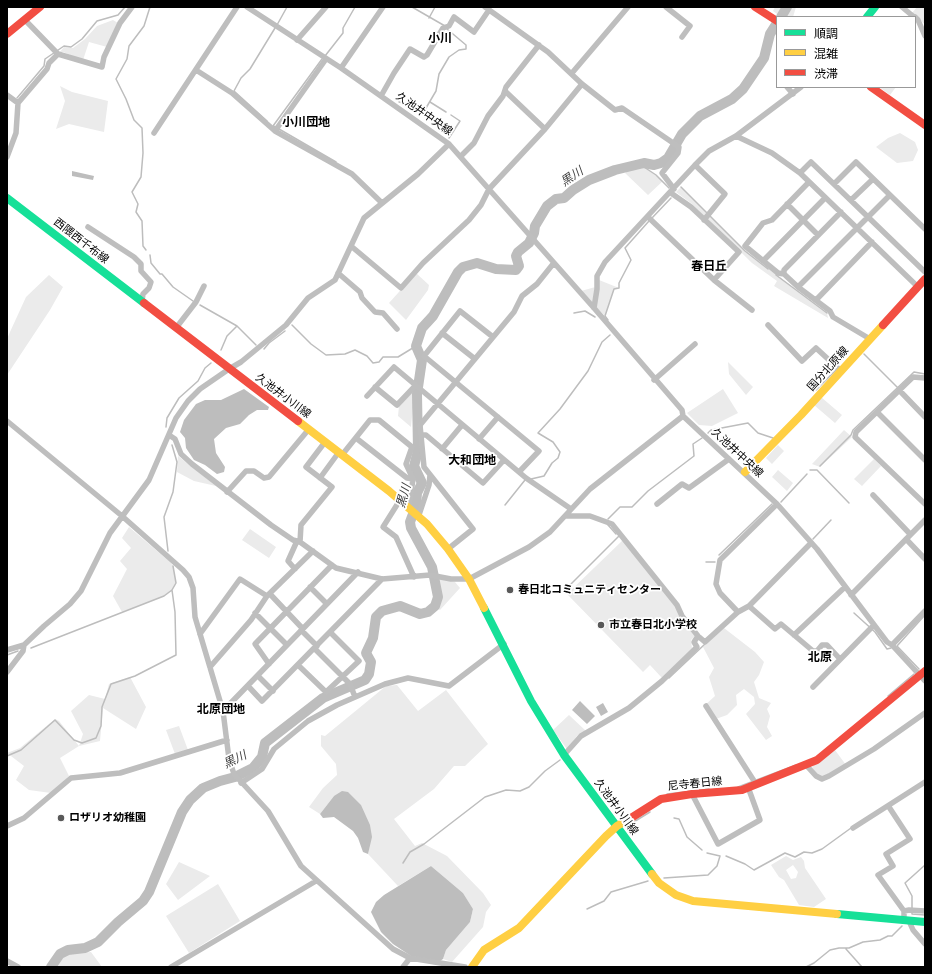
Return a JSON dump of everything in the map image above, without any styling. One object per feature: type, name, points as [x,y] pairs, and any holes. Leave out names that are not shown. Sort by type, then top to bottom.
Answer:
[{"type":"street","points":[[7,34],[40,7]]},
{"type":"street","points":[[25,20],[56,53],[102,67],[104,57],[120,23],[132,7]]},
{"type":"street","points":[[154,133],[237,7]]},
{"type":"street","name":"久池井中央線","points":[[247,7],[341,68],[449,144],[461,156],[553,264],[594,308],[654,380],[682,410],[684,416],[729,459],[745,472],[777,504],[811,543],[845,587],[871,628],[892,645],[923,676]]},
{"type":"street","points":[[297,40],[326,7]]},
{"type":"street","points":[[341,68],[383,7]]},
{"type":"street","points":[[572,73],[628,7]]},
{"type":"street","points":[[666,7],[690,26],[682,36]]},
{"type":"street","points":[[755,7],[774,19]]},
{"type":"street","points":[[867,16],[875,7]]},
{"type":"street","points":[[902,7],[914,16]]},
{"type":"street","points":[[381,96],[410,49],[424,57],[427,56],[443,28],[449,26],[454,18],[474,32],[487,9],[539,45],[572,73],[582,84],[615,110],[622,108],[679,147],[678,154],[662,172],[672,191],[739,252],[714,280]]},
{"type":"street","points":[[916,18],[925,36]]},
{"type":"street","points":[[461,156],[474,143],[488,116],[539,45]]},
{"type":"street","points":[[7,157],[16,133],[18,103],[47,70],[49,63],[56,53]]},
{"type":"street","points":[[277,129],[325,58]]},
{"type":"street","points":[[196,70],[232,93],[277,129],[352,174],[382,203]]},
{"type":"street","points":[[351,246],[402,288],[423,264],[469,220],[481,205],[489,189],[545,128],[582,84]]},
{"type":"street","points":[[788,88],[793,94]]},
{"type":"street","points":[[594,308],[597,289],[597,276],[605,262],[709,150],[736,136],[800,88]]},
{"type":"street","points":[[873,88],[925,125]]},
{"type":"street","points":[[505,91],[545,128]]},
{"type":"street","points":[[7,95],[18,103]]},
{"type":"street","points":[[736,136],[772,153],[800,173],[918,287]]},
{"type":"street","points":[[7,650],[24,645],[70,604],[81,592],[110,533],[149,480],[176,418],[188,401],[200,389],[241,362],[286,325],[308,298],[335,280],[364,218],[418,174],[449,144]]},
{"type":"street","points":[[800,173],[811,162],[925,272]]},
{"type":"street","points":[[834,184],[856,162],[925,229]]},
{"type":"street","points":[[695,165],[726,194],[704,220]]},
{"type":"street","points":[[851,200],[873,178]]},
{"type":"street","points":[[809,182],[772,220],[763,223],[745,246],[778,273],[784,274],[798,287],[830,310],[834,317],[870,339]]},
{"type":"street","points":[[798,287],[890,195]]},
{"type":"street","name":"西隈西千布線","points":[[7,198],[142,301]]},
{"type":"street","points":[[763,261],[825,198]]},
{"type":"street","points":[[787,204],[818,235]]},
{"type":"street","points":[[784,274],[784,270],[841,212]]},
{"type":"street","points":[[648,217],[714,280],[752,310]]},
{"type":"street","points":[[88,227],[134,257],[141,264],[141,271],[151,282],[149,288],[143,294],[142,301]]},
{"type":"street","points":[[816,300],[872,242]]},
{"type":"street","points":[[448,549],[473,529],[424,467],[420,425],[514,312],[522,296],[537,284],[553,264]]},
{"type":"street","points":[[338,273],[360,292],[362,298],[375,312],[383,313],[396,329]]},
{"type":"street","name":"国分北原線","points":[[745,472],[841,371],[925,279]]},
{"type":"street","points":[[176,328],[196,302],[204,286]]},
{"type":"street","name":"久池井小川線","points":[[142,301],[414,511],[448,549],[469,579],[504,644],[531,701],[564,755],[659,883],[676,895],[693,901],[925,922]]},
{"type":"street","points":[[493,337],[460,311],[424,356],[539,450],[519,472]]},
{"type":"street","points":[[768,325],[802,361],[816,348],[841,371]]},
{"type":"street","points":[[442,333],[475,360]]},
{"type":"street","points":[[654,380],[695,344]]},
{"type":"street","points":[[367,396],[394,367],[519,472],[572,509]]},
{"type":"street","points":[[925,378],[913,377],[856,432],[855,437],[925,504]]},
{"type":"street","points":[[375,387],[397,405],[414,385]]},
{"type":"street","points":[[899,390],[925,417]]},
{"type":"street","points":[[877,412],[925,460]]},
{"type":"street","points":[[169,435],[175,439],[181,454],[227,492],[293,540],[298,541],[336,568],[358,572],[382,579],[433,576],[451,579],[469,579],[529,547],[550,532],[606,474],[684,416]]},
{"type":"street","points":[[479,439],[498,417]]},
{"type":"street","points":[[320,478],[370,420],[379,420],[412,446],[406,464],[413,479],[414,511]]},
{"type":"street","points":[[7,421],[122,516],[189,577],[193,588],[195,617],[224,711],[229,759],[234,774],[268,812],[301,866],[393,950],[410,958],[465,967]]},
{"type":"street","points":[[442,449],[462,425]]},
{"type":"street","points":[[227,492],[246,472],[254,471],[264,478],[268,477],[308,429]]},
{"type":"street","points":[[422,435],[426,435],[484,483],[504,460]]},
{"type":"street","points":[[356,438],[407,478],[413,479]]},
{"type":"street","points":[[295,569],[288,561],[298,541],[300,525],[332,487],[306,467],[325,442]]},
{"type":"street","points":[[657,504],[682,484],[689,488],[729,459]]},
{"type":"street","points":[[414,511],[429,485],[430,475]]},
{"type":"street","points":[[873,495],[925,559]]},
{"type":"street","points":[[400,500],[383,527],[396,537],[414,577]]},
{"type":"street","points":[[738,612],[720,593],[716,584],[720,560],[777,504]]},
{"type":"street","points":[[566,516],[590,516],[612,524],[673,600],[698,636],[705,642],[738,612],[749,606],[811,543]]},
{"type":"street","points":[[851,595],[925,520]]},
{"type":"street","points":[[210,667],[268,595],[313,551]]},
{"type":"street","points":[[269,664],[255,644],[332,565]]},
{"type":"street","points":[[224,711],[358,572]]},
{"type":"street","points":[[200,634],[240,579],[268,595],[286,611],[350,684],[355,697]]},
{"type":"street","points":[[248,686],[262,701],[382,579]]},
{"type":"street","points":[[310,587],[327,604]]},
{"type":"street","points":[[794,635],[845,587]]},
{"type":"street","points":[[749,606],[774,629],[781,624],[813,651],[817,651],[822,645],[827,645],[840,659]]},
{"type":"street","points":[[892,645],[925,611]]},
{"type":"street","points":[[255,613],[288,645]]},
{"type":"street","points":[[813,687],[871,628]]},
{"type":"street","points":[[298,664],[326,692],[359,661],[330,632]]},
{"type":"street","points":[[564,755],[581,736],[629,708],[662,681],[697,647],[694,642],[698,636]]},
{"type":"street","points":[[240,782],[262,769],[274,749],[308,721],[355,697],[385,684],[408,678],[448,686],[504,644]]},
{"type":"street","points":[[7,672],[23,651],[24,645]]},
{"type":"street","points":[[258,676],[273,691]]},
{"type":"street","name":"尼寺春日線","points":[[472,967],[484,950],[519,928],[617,826],[661,799],[692,794],[720,792],[753,784],[806,765],[828,752],[923,676]]},
{"type":"street","points":[[692,794],[718,844],[760,820],[753,784],[706,706]]},
{"type":"street","points":[[806,765],[816,776],[822,779],[874,749],[925,714]]},
{"type":"street","points":[[7,826],[24,818],[71,778],[120,773],[227,740]]},
{"type":"street","points":[[854,828],[889,807],[925,782]]},
{"type":"street","points":[[889,807],[910,839],[886,854],[893,866],[878,875],[909,910],[925,911]]},
{"type":"street","points":[[171,967],[316,881]]},
{"type":"street","points":[[909,910],[906,921],[925,944]]},
{"type":"street","points":[[403,967],[410,958]]},
{"type":"street","points":[[7,961],[18,967]]},
{"type":"shaded area","points":[[775,7],[796,7],[793,16],[780,16],[773,11]]},
{"type":"shaded area","points":[[917,7],[925,7],[925,23],[923,23],[912,13]]},
{"type":"shaded area","points":[[113,20],[118,23],[107,47],[89,42],[83,60],[63,52],[59,53],[64,47],[73,48],[85,39],[97,26]]},
{"type":"shaded area","points":[[60,86],[72,92],[108,101],[104,132],[69,124],[56,129],[65,101]]},
{"type":"shaded area","points":[[880,88],[895,88],[890,95]]},
{"type":"shaded area","points":[[900,133],[915,142],[918,150],[913,161],[897,163],[876,147],[888,138]]},
{"type":"shaded area","points":[[644,167],[663,181],[648,195],[625,173],[630,168]]},
{"type":"shaded area","points":[[72,171],[94,176],[93,180],[72,176]]},
{"type":"shaded area","points":[[681,187],[745,251],[827,313],[828,318],[774,286],[777,281],[752,263],[692,204],[676,192]]},
{"type":"shaded area","points":[[416,273],[429,285],[428,290],[406,320],[389,303]]},
{"type":"shaded area","points":[[49,275],[63,287],[50,310],[7,375],[7,339],[26,297]]},
{"type":"shaded area","points":[[599,280],[619,288],[614,289],[605,316],[581,291],[599,286]]},
{"type":"shaded area","points":[[728,362],[753,387],[746,395],[729,374]]},
{"type":"shaded area","points":[[244,389],[269,407],[268,410],[257,410],[249,415],[240,424],[226,428],[214,439],[216,453],[225,467],[224,472],[217,474],[205,465],[194,460],[186,448],[185,438],[180,432],[184,420],[196,404],[205,400],[221,400]]},
{"type":"shaded area","points":[[723,389],[738,413],[712,426],[699,425],[687,413]]},
{"type":"shaded area","points":[[413,392],[414,396],[411,427],[398,416],[399,406]]},
{"type":"shaded area","points":[[821,397],[842,415],[835,423],[814,405]]},
{"type":"shaded area","points":[[844,430],[852,437],[820,467],[812,464]]},
{"type":"shaded area","points":[[778,445],[784,451],[772,464],[766,458]]},
{"type":"shaded area","points":[[178,456],[216,486],[194,481],[177,472]]},
{"type":"shaded area","points":[[874,459],[881,466],[862,486],[854,479]]},
{"type":"shaded area","points":[[778,470],[793,483],[787,491],[772,477]]},
{"type":"shaded area","points":[[129,527],[170,562],[173,566],[176,583],[172,590],[164,596],[122,612],[113,596],[127,569],[120,561],[131,548],[122,538]]},
{"type":"shaded area","points":[[250,529],[276,547],[269,558],[242,540]]},
{"type":"shaded area","points":[[623,540],[674,604],[696,635],[691,640],[692,648],[662,678],[650,665],[643,672],[567,594]]},
{"type":"shaded area","points":[[438,578],[455,582],[460,588],[440,610],[436,608],[441,598]]},
{"type":"shaded area","points":[[724,628],[755,652],[764,662],[759,675],[754,682],[759,698],[771,703],[767,709],[770,716],[767,727],[772,736],[766,740],[746,714],[755,704],[754,697],[744,689],[736,695],[737,705],[727,715],[713,720],[704,706],[715,696],[709,677],[714,668],[703,647]]},
{"type":"shaded area","points":[[130,677],[146,707],[136,729],[103,708],[100,741],[79,746],[83,734],[71,711],[89,695],[105,699],[109,684]]},
{"type":"shaded area","points":[[397,685],[418,711],[446,690],[488,744],[465,766],[454,766],[434,789],[394,819],[415,846],[422,843],[447,856],[483,893],[491,905],[486,912],[483,927],[452,962],[443,959],[446,950],[470,922],[473,909],[463,893],[431,866],[398,886],[368,854],[371,837],[334,796],[320,814],[309,807],[323,788],[337,775],[336,764],[321,746],[321,735],[325,736],[386,686]]},
{"type":"shaded area","points":[[580,701],[595,716],[587,724],[572,710]]},
{"type":"shaded area","points":[[603,703],[608,712],[601,716],[596,707]]},
{"type":"shaded area","points":[[569,715],[586,731],[577,736],[567,749],[553,730]]},
{"type":"shaded area","points":[[55,719],[59,721],[79,746],[60,758],[69,776],[51,793],[29,790],[16,780],[24,766],[7,753],[20,748]]},
{"type":"shaded area","points":[[179,726],[188,750],[175,754],[166,730]]},
{"type":"shaded area","points":[[835,750],[846,765],[822,777],[816,774],[812,767]]},
{"type":"shaded area","points":[[342,791],[348,792],[361,805],[370,825],[372,837],[368,854],[363,852],[358,838],[353,831],[334,817],[323,818],[320,814],[334,796]]},
{"type":"shaded area","points":[[786,856],[793,860],[801,857],[804,861],[805,868],[826,899],[814,907],[799,905],[784,880],[779,877],[771,865]],"holes":[[[793,865],[798,872],[796,878],[791,879],[786,870]]]},
{"type":"shaded area","points":[[179,862],[210,876],[178,900],[166,884]]},
{"type":"shaded area","points":[[431,866],[463,893],[473,909],[470,922],[446,950],[443,959],[440,961],[411,956],[393,944],[381,932],[371,912],[376,902],[384,895]]},
{"type":"shaded area","points":[[218,884],[240,921],[189,953],[166,916]]},
{"type":"shaded area","points":[[91,952],[102,967],[55,967],[66,954]]},
{"type":"waterway","points":[[17,98],[44,66],[45,59],[64,46],[71,47],[82,39],[97,21],[118,15],[125,7]]},
{"type":"waterway","points":[[146,250],[143,246],[142,221],[136,212],[138,204],[132,192],[141,177],[143,153],[142,128],[134,120],[116,79],[127,59],[129,46],[144,26],[150,7]]},
{"type":"waterway","points":[[277,25],[287,7]]},
{"type":"waterway","points":[[325,56],[343,33],[343,28],[355,7]]},
{"type":"waterway","points":[[412,7],[445,26]]},
{"type":"waterway","points":[[429,18],[435,7]]},
{"type":"waterway","name":"黒川","points":[[782,16],[787,7]]},
{"type":"waterway","name":"黒川","points":[[51,967],[60,954],[68,950],[85,948],[98,942],[118,922],[143,901],[149,892],[182,812],[190,800],[203,788],[235,777],[253,768],[262,757],[265,743],[323,698],[365,680],[369,674],[371,662],[366,653],[373,638],[376,617],[382,611],[400,606],[420,614],[428,612],[435,606],[438,597],[432,567],[411,528],[410,522],[416,506],[417,493],[422,483],[414,466],[418,451],[417,394],[422,360],[416,346],[422,328],[433,316],[458,272],[463,267],[477,263],[496,269],[516,270],[519,266],[516,256],[518,252],[529,243],[534,233],[535,226],[547,206],[556,199],[564,198],[573,190],[589,180],[615,170],[644,163],[654,165],[661,163],[668,158],[682,134],[700,116],[732,99],[743,89],[764,58],[770,34],[776,25]]},
{"type":"waterway","points":[[267,121],[234,91],[241,78],[250,69],[275,28]]},
{"type":"waterway","points":[[399,102],[426,108],[436,91],[439,74],[449,57],[459,50],[466,49],[466,45],[447,29]]},
{"type":"waterway","points":[[276,127],[273,126],[322,59]]},
{"type":"waterway","points":[[430,102],[446,112]]},
{"type":"waterway","points":[[449,138],[460,121],[451,115]]},
{"type":"waterway","points":[[279,129],[336,162]]},
{"type":"waterway","points":[[644,163],[644,167],[656,175],[669,188]]},
{"type":"waterway","points":[[681,187],[745,251],[768,269]]},
{"type":"waterway","points":[[652,218],[671,198]]},
{"type":"waterway","points":[[608,320],[605,316],[614,289],[619,288],[619,283],[631,260],[625,248],[649,221]]},
{"type":"waterway","points":[[150,255],[151,263],[160,274],[162,274],[173,287],[193,301]]},
{"type":"waterway","points":[[776,275],[827,313]]},
{"type":"waterway","points":[[200,305],[237,326]]},
{"type":"waterway","points":[[574,313],[585,311],[595,317]]},
{"type":"waterway","points":[[292,325],[311,344],[326,355],[345,354],[355,350],[367,356],[373,363],[379,362],[383,357],[398,357],[416,346]]},
{"type":"waterway","points":[[221,350],[227,336],[237,326],[256,345]]},
{"type":"waterway","points":[[264,349],[269,343],[285,331]]},
{"type":"waterway","points":[[531,479],[544,476],[552,463],[558,458],[560,452],[553,442],[538,433],[560,409],[588,371],[602,342],[610,335]]},
{"type":"waterway","points":[[864,354],[898,388]]},
{"type":"waterway","points":[[166,427],[167,418],[179,398],[198,381],[205,368],[211,363]]},
{"type":"waterway","points":[[816,390],[836,370]]},
{"type":"waterway","points":[[820,466],[851,435],[853,430],[914,372],[925,374]]},
{"type":"waterway","points":[[708,433],[711,430],[748,423],[758,433],[773,438]]},
{"type":"waterway","points":[[608,519],[620,507],[632,507],[648,491],[694,456],[693,444],[702,438]]},
{"type":"waterway","points":[[168,551],[164,517],[173,492],[177,462],[172,445]]},
{"type":"waterway","points":[[810,470],[817,470],[849,503]]},
{"type":"waterway","points":[[781,502],[807,474]]},
{"type":"waterway","points":[[505,505],[525,480]]},
{"type":"waterway","points":[[719,555],[772,504]]},
{"type":"waterway","points":[[813,539],[831,520]]},
{"type":"waterway","points":[[608,525],[616,534]]},
{"type":"waterway","points":[[567,588],[619,536]]},
{"type":"waterway","points":[[706,562],[715,562]]},
{"type":"waterway","points":[[31,648],[164,596],[172,590],[176,583],[173,566]]},
{"type":"waterway","points":[[7,756],[21,750],[55,720],[74,740],[82,743],[96,738],[101,726],[102,707],[111,684],[135,676],[176,655],[175,612],[172,590]]},
{"type":"waterway","points":[[854,613],[875,632],[887,649],[891,648]]},
{"type":"waterway","points":[[919,669],[897,646],[925,615]]},
{"type":"waterway","points":[[669,678],[705,644]]},
{"type":"waterway","points":[[7,655],[18,651]]},
{"type":"waterway","points":[[888,696],[914,674]]},
{"type":"waterway","points":[[403,863],[410,852],[424,844],[485,797],[506,790],[520,791],[529,787],[545,771],[560,760]]},
{"type":"waterway","points":[[738,787],[796,765]]},
{"type":"waterway","points":[[667,794],[709,789]]},
{"type":"waterway","points":[[632,823],[650,812]]},
{"type":"waterway","points":[[674,818],[679,819],[687,837],[702,850]]},
{"type":"waterway","points":[[726,856],[745,864],[754,870],[785,853],[795,857],[804,852],[812,853],[822,849],[851,828]]},
{"type":"waterway","points":[[664,878],[708,875],[717,866],[720,856],[707,853]]},
{"type":"waterway","points":[[912,908],[912,896],[905,883],[925,865]]},
{"type":"waterway","points":[[587,909],[604,901],[611,892],[648,881]]},
{"type":"waterway","points":[[912,912],[912,914],[925,915]]},
{"type":"waterway","points":[[806,967],[814,963],[830,950],[849,948],[863,942],[880,940],[888,936],[892,936],[902,926]]},
{"type":"waterway","points":[[846,949],[862,967]]},
{"type":"traffic: fast","points":[[868,16],[875,7]]},
{"type":"traffic: fast","points":[[7,198],[144,303]]},
{"type":"traffic: fast","points":[[484,608],[531,701],[564,755],[652,874]]},
{"type":"traffic: fast","points":[[837,914],[925,922]]},
{"type":"traffic: slow","points":[[745,472],[801,415],[883,325]]},
{"type":"traffic: slow","points":[[298,421],[389,491],[427,524],[448,549],[469,579],[484,608]]},
{"type":"traffic: slow","points":[[472,967],[484,950],[519,928],[606,836],[617,826],[631,818]]},
{"type":"traffic: slow","points":[[652,874],[659,883],[676,895],[693,901],[837,914]]},
{"type":"traffic: jam","points":[[7,34],[40,7]]},
{"type":"traffic: jam","points":[[755,7],[776,20]]},
{"type":"traffic: jam","points":[[872,88],[925,125]]},
{"type":"traffic: jam","points":[[883,325],[925,279]]},
{"type":"traffic: jam","points":[[144,303],[298,421]]},
{"type":"traffic: jam","points":[[631,818],[661,799],[692,794],[742,790],[817,760],[925,671]]},
{"type":"place","name":"春日北コミュニティセンター","points":[[510,590]]},
{"type":"place","name":"市立春日北小学校","points":[[601,625]]},
{"type":"place","name":"ロザリオ幼稚園","points":[[61,818]]},
{"type":"district","name":"小川","points":[[440,39]]},
{"type":"district","name":"小川団地","points":[[306,123]]},
{"type":"district","name":"春日丘","points":[[709,267]]},
{"type":"district","name":"大和団地","points":[[472,461]]},
{"type":"district","name":"北原","points":[[820,658]]},
{"type":"district","name":"北原団地","points":[[221,710]]}]
